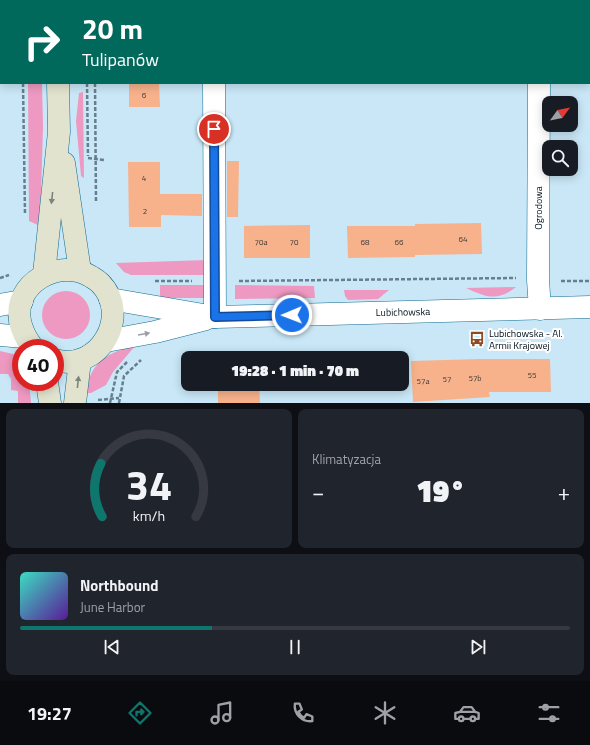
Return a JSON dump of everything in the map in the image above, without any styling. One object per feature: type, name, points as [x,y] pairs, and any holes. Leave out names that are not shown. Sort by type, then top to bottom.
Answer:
[{"type":"main road","points":[[44,274],[59,132],[58,84]]},
{"type":"main road","points":[[59,132],[80,271]]},
{"type":"main road","points":[[28,339],[20,320],[22,301],[30,287],[44,274],[66,269],[80,271],[100,282],[110,299],[113,320],[106,341],[96,352],[80,360],[64,362]]},
{"type":"main road","points":[[76,403],[80,360]]},
{"type":"main road","points":[[48,391],[50,403]]},
{"type":"street","points":[[214,84],[215,317]]},
{"type":"street","name":"Ogrodowa","points":[[539,84],[538,280],[540,309]]},
{"type":"street","name":"Lubichowska","points":[[110,299],[215,317],[590,307]]},
{"type":"street","points":[[0,305],[22,301]]},
{"type":"street","name":"Lubichowska","points":[[106,341],[155,332],[215,317]]},
{"type":"street","points":[[0,335],[17,339]]},
{"type":"path","points":[[23,84],[25,219]]},
{"type":"path","points":[[95,84],[96,208]]},
{"type":"path","points":[[88,158],[104,160]]},
{"type":"path","points":[[152,281],[523,278],[538,280],[590,281]]},
{"type":"path","points":[[110,403],[117,372],[128,361]]},
{"type":"path","points":[[110,399],[119,398]]},
{"type":"shaded area","points":[[28,84],[42,84],[43,127],[40,226],[29,221]]},
{"type":"shaded area","points":[[83,92],[84,178],[81,176],[76,121],[79,93]]},
{"type":"shaded area","points":[[207,260],[207,275],[131,275],[124,272],[116,263]]},
{"type":"shaded area","points":[[160,285],[204,285],[204,298],[160,298]]},
{"type":"shaded area","points":[[235,285],[314,286],[315,298],[235,299]]},
{"type":"shaded area","points":[[516,287],[503,295],[497,296],[486,296],[466,288]]},
{"type":"shaded area","points":[[344,290],[389,290],[378,299],[348,300],[345,296]]},
{"type":"shaded area","points":[[57,292],[75,292],[86,301],[90,310],[89,324],[80,335],[75,338],[57,338],[46,329],[43,324],[43,306],[52,295]]},
{"type":"shaded area","points":[[135,346],[113,372],[106,385],[91,393],[85,393],[91,374],[101,361],[115,352]]},
{"type":"shaded area","points":[[0,351],[12,354],[12,390],[11,379],[8,374],[0,374]]},
{"type":"shaded area","points":[[18,391],[30,391],[31,403],[18,403]]},
{"type":"building","points":[[129,84],[159,84],[160,107],[129,107]]},
{"type":"building","points":[[227,161],[239,161],[238,217],[227,217]]},
{"type":"building","points":[[128,162],[160,162],[160,194],[202,194],[202,216],[161,215],[161,227],[129,227]]},
{"type":"building","points":[[481,223],[482,254],[348,258],[347,226],[415,226],[415,224]]},
{"type":"building","points":[[310,225],[310,258],[244,258],[244,226]]},
{"type":"building","points":[[550,359],[551,392],[489,392],[490,397],[413,402],[411,361]]},
{"type":"building","points":[[218,391],[259,391],[260,403],[218,403]]},
{"type":"place","name":"Lubichowska - Al. Armii Krajowej","points":[[477,339]]},
{"type":"route","points":[[214,129],[215,317],[292,315]]}]
